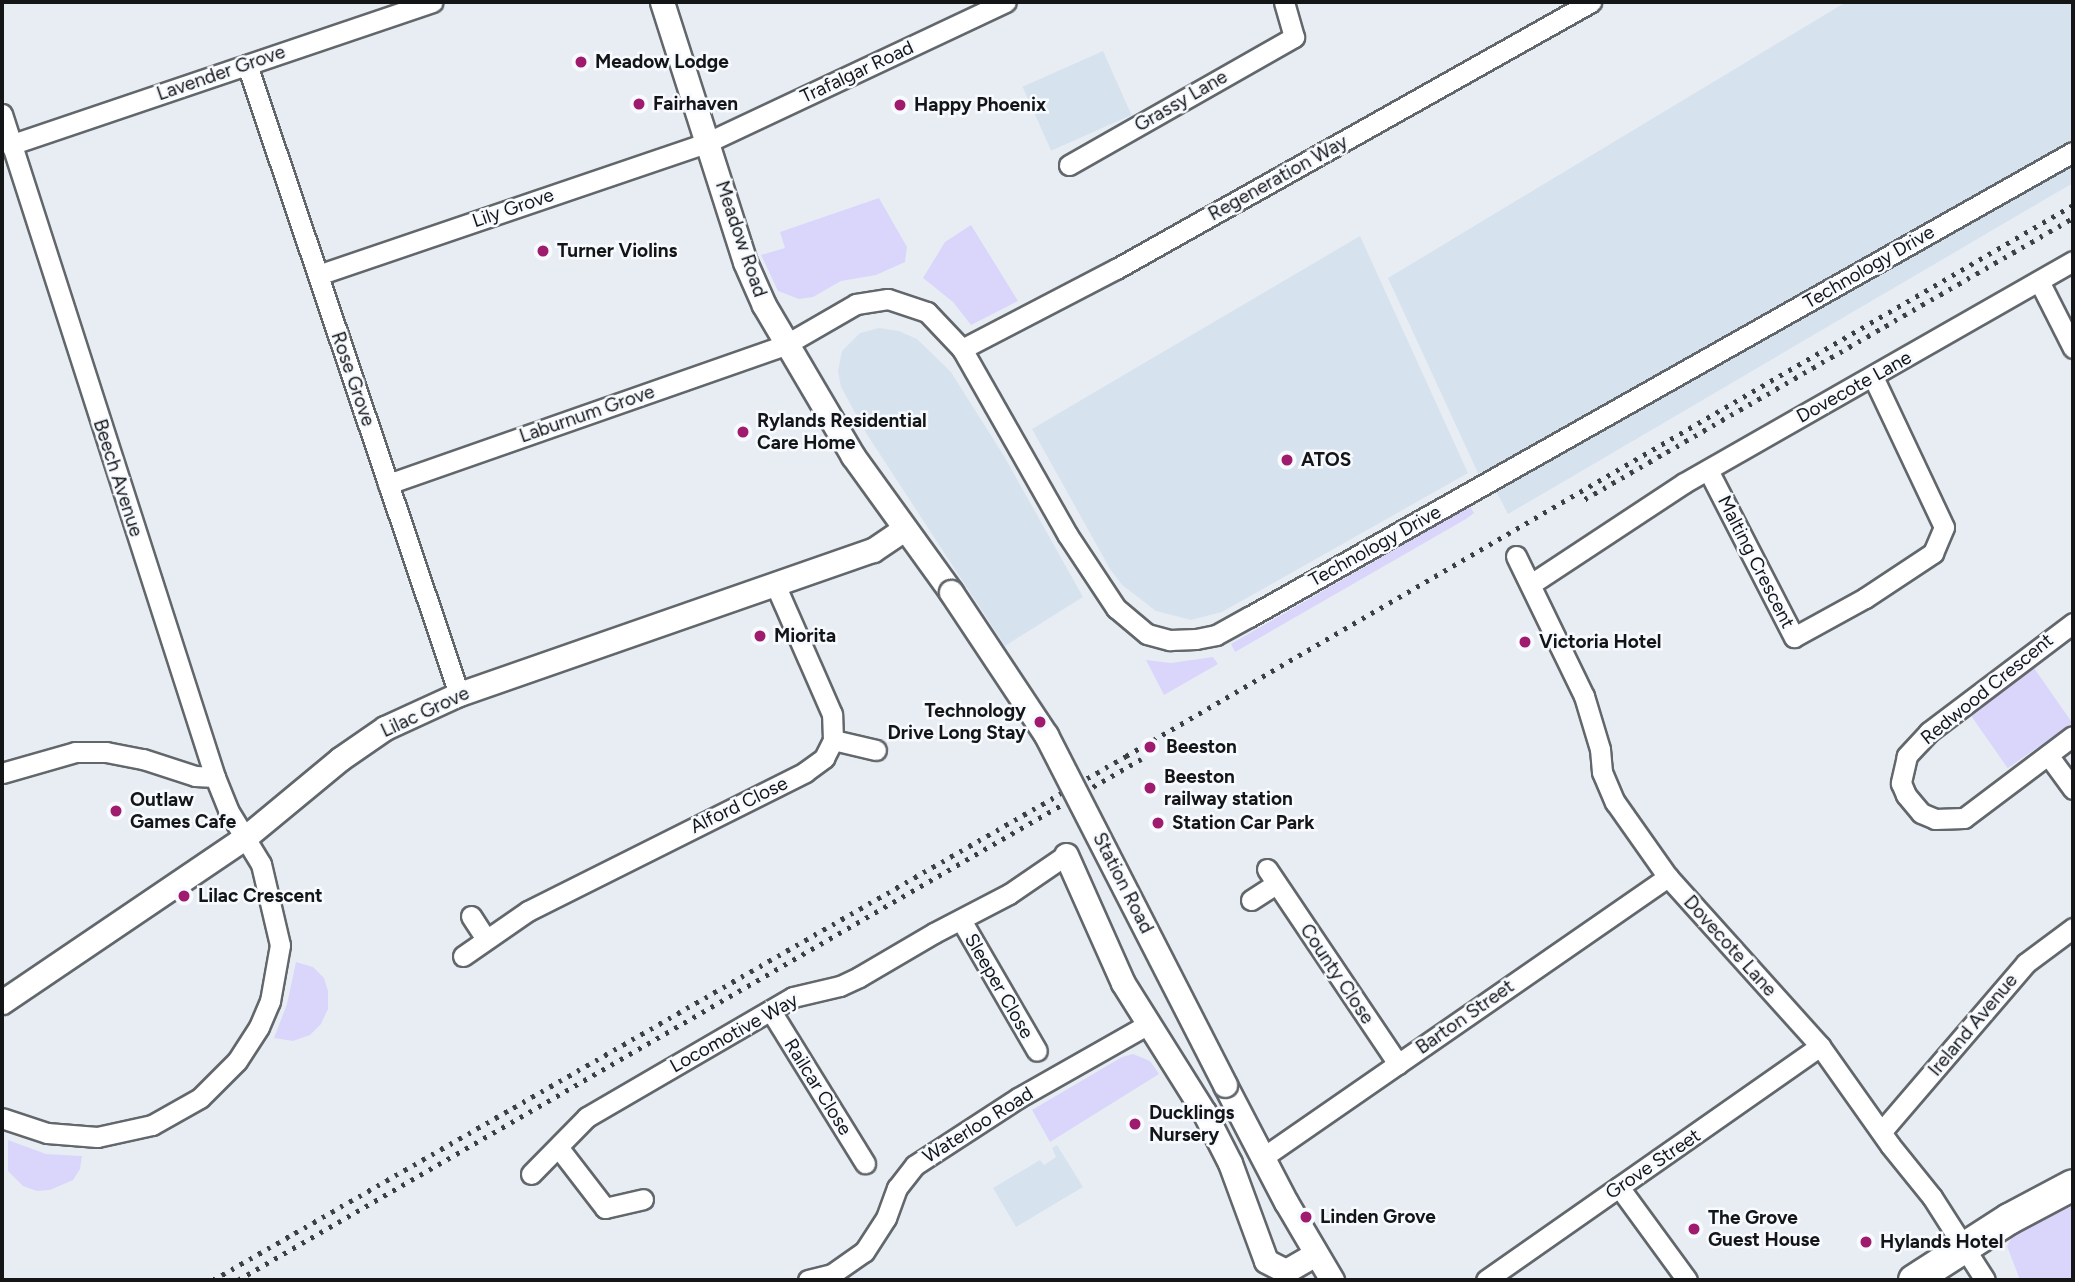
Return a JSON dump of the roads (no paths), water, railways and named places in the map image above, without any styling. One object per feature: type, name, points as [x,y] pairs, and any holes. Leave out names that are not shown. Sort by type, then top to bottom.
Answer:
[{"type":"main road","points":[[1914,1280],[1964,1247],[2073,1185]]},
{"type":"street","name":"Lavender Grove","points":[[10,145],[432,2]]},
{"type":"street","name":"Meadow Road","points":[[662,2],[745,262],[785,345],[853,456],[904,529]]},
{"type":"street","name":"Trafalgar Road","points":[[708,142],[1006,2]]},
{"type":"street","name":"Grassy Lane","points":[[1069,165],[1294,37],[1284,2]]},
{"type":"street","name":"Regeneration Way","points":[[962,349],[1116,269],[1591,2]]},
{"type":"street","name":"Rose Grove","points":[[247,65],[459,694]]},
{"type":"street","name":"Beech Avenue","points":[[2,114],[215,776],[228,810],[247,836]]},
{"type":"street","name":"Lily Grove","points":[[318,275],[708,142]]},
{"type":"street","name":"Technology Drive","points":[[785,345],[856,304],[888,299],[927,312],[962,349],[1104,593],[1124,617],[1147,634],[1170,640],[1196,639],[1216,635],[1249,617],[2073,152]]},
{"type":"street","name":"Dovecote Lane","points":[[1531,584],[1708,470],[2073,261]]},
{"type":"street","points":[[2039,281],[2073,348]]},
{"type":"street","name":"Laburnum Grove","points":[[388,484],[785,345]]},
{"type":"street","name":"Malting Crescent","points":[[1708,470],[1794,636],[1865,598],[1933,553],[1944,527],[1873,377]]},
{"type":"street","name":"Lilac Grove","points":[[2,1002],[247,836],[340,759],[385,728],[459,694],[873,550],[904,529]]},
{"type":"street","name":"Station Road","points":[[904,529],[951,592],[1046,735],[1262,1158],[1332,1280]]},
{"type":"street","name":"Dovecote Lane","points":[[1516,556],[1584,696],[1600,749],[1602,772],[1615,802],[1668,877],[1820,1046],[1932,1197],[1985,1280]]},
{"type":"street","points":[[775,584],[832,714],[833,740],[876,750]]},
{"type":"street","name":"Redwood Crescent","points":[[2073,623],[1929,733],[1907,756],[1901,783],[1921,813],[1935,819],[1964,818],[2073,736]]},
{"type":"street","name":"Alford Close","points":[[463,956],[563,892],[805,772],[824,758],[833,740]]},
{"type":"street","points":[[3,767],[75,752],[106,752],[143,759],[195,776],[215,776]]},
{"type":"street","points":[[2048,755],[2073,789]]},
{"type":"street","points":[[2,1118],[69,1136],[97,1137],[142,1127],[175,1114],[200,1098],[237,1062],[259,1027],[270,1001],[280,945],[267,882],[247,836]]},
{"type":"street","name":"Station Road","points":[[1066,855],[1113,962],[1148,1024],[1204,1112],[1230,1163],[1266,1261],[1279,1275],[1315,1254]]},
{"type":"street","name":"Locomotive Way","points":[[531,1174],[587,1117],[793,997],[840,986],[859,978],[1010,894],[1066,855]]},
{"type":"street","name":"County Close","points":[[1251,900],[1272,877],[1398,1064]]},
{"type":"street","name":"Barton Street","points":[[1262,1158],[1668,877]]},
{"type":"street","points":[[471,916],[486,939]]},
{"type":"street","name":"Sleeper Close","points":[[961,920],[1037,1051]]},
{"type":"street","name":"Ireland Avenue","points":[[1882,1131],[2026,963],[2071,934]]},
{"type":"street","name":"Railcar Close","points":[[771,1011],[865,1163]]},
{"type":"street","name":"Waterloo Road","points":[[808,1280],[832,1274],[864,1252],[886,1218],[898,1188],[915,1165],[1018,1098],[1148,1024]]},
{"type":"street","name":"Grove Street","points":[[1486,1280],[1820,1046]]},
{"type":"street","points":[[558,1147],[605,1208],[643,1199]]},
{"type":"street","points":[[1619,1187],[1686,1280]]},
{"type":"railway","points":[[213,1280],[1126,756],[2073,205]]},
{"type":"railway","points":[[1585,499],[2073,218]]},
{"type":"railway","points":[[238,1280],[1141,759]]},
{"type":"place","name":"Meadow Lodge","points":[[581,62]]},
{"type":"place","name":"Fairhaven","points":[[639,104]]},
{"type":"place","name":"Happy Phoenix","points":[[900,105]]},
{"type":"place","name":"Turner Violins","points":[[543,251]]},
{"type":"place","name":"Rylands Residential Care Home","points":[[743,432]]},
{"type":"place","name":"ATOS","points":[[1287,460]]},
{"type":"place","name":"Miorita","points":[[760,636]]},
{"type":"place","name":"Victoria Hotel","points":[[1525,642]]},
{"type":"place","name":"Technology Drive Long Stay","points":[[1040,722]]},
{"type":"place","name":"Beeston","points":[[1150,747]]},
{"type":"place","name":"Beeston railway station","points":[[1150,788]]},
{"type":"place","name":"Outlaw Games Cafe","points":[[116,811]]},
{"type":"place","name":"Station Car Park","points":[[1158,823]]},
{"type":"place","name":"Lilac Crescent","points":[[184,896]]},
{"type":"place","name":"Ducklings Nursery","points":[[1135,1124]]},
{"type":"place","name":"Linden Grove","points":[[1306,1217]]},
{"type":"place","name":"The Grove Guest House","points":[[1694,1229]]},
{"type":"place","name":"Hylands Hotel","points":[[1866,1242]]}]
